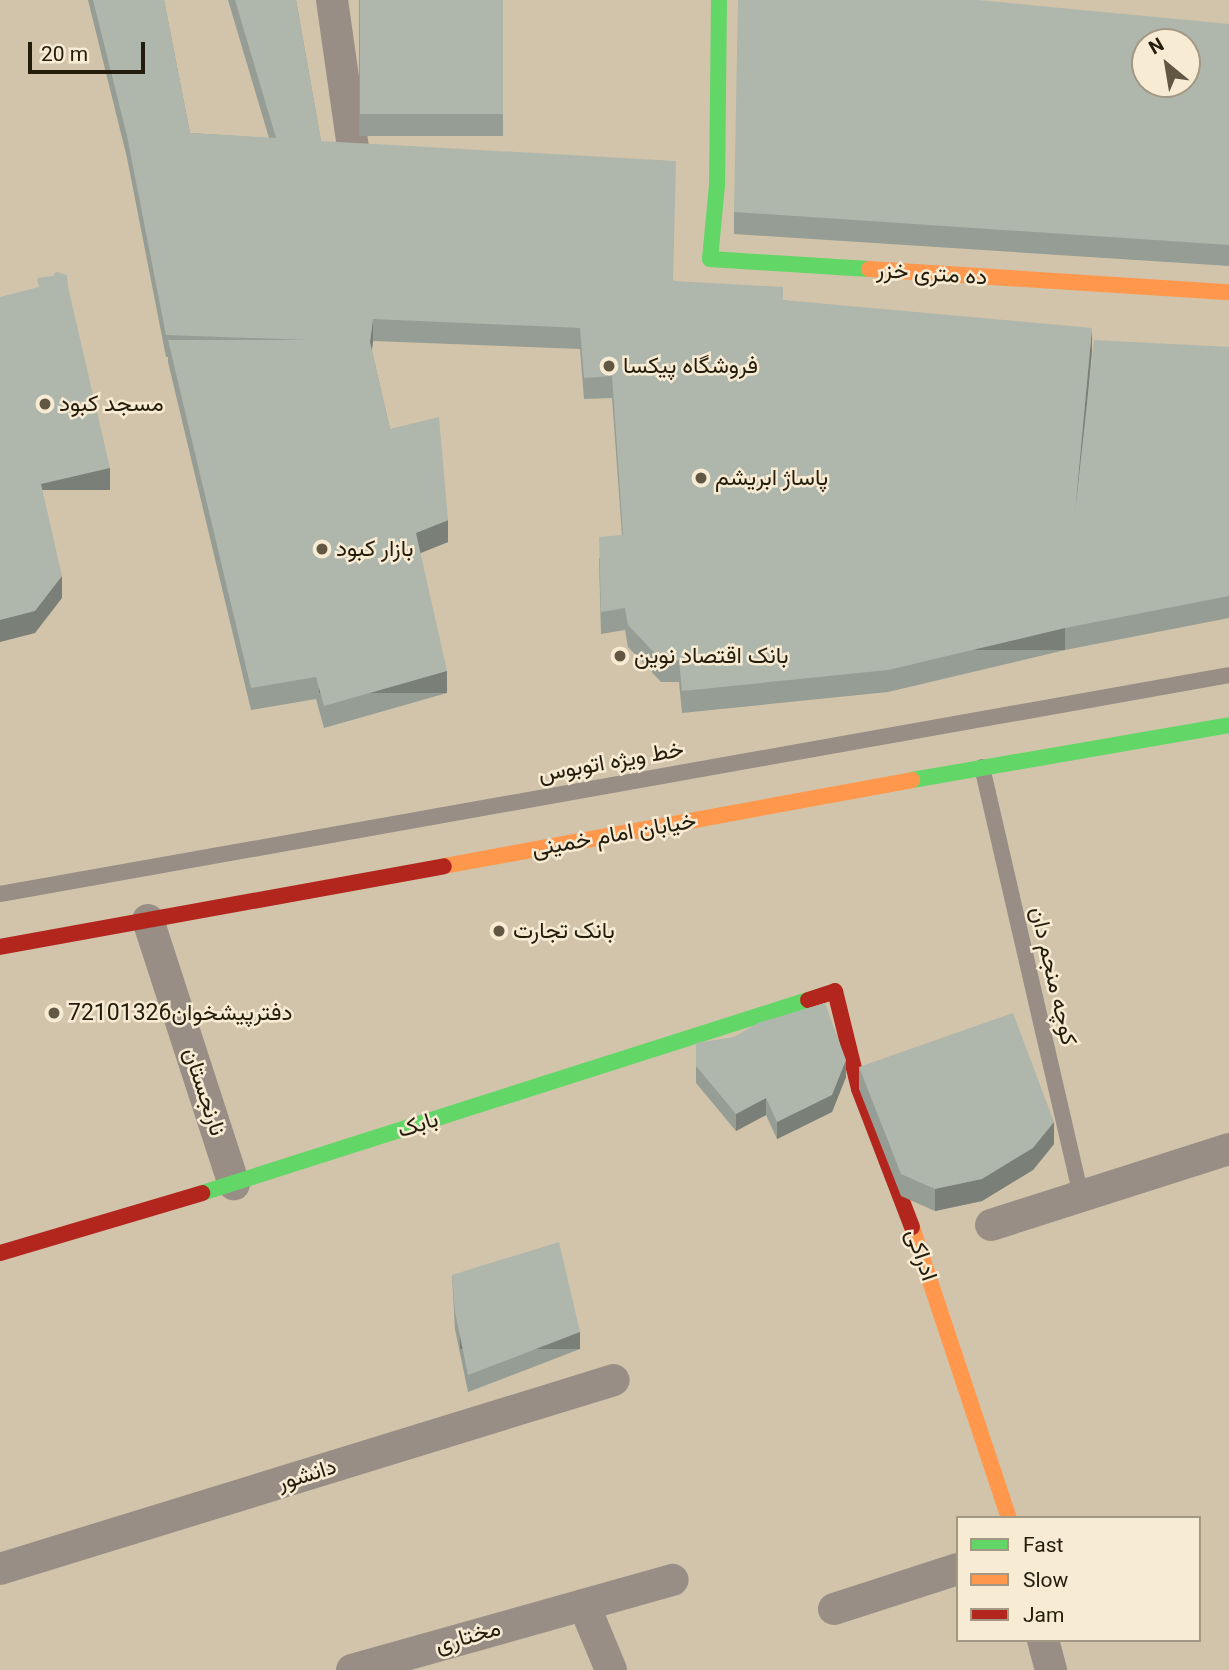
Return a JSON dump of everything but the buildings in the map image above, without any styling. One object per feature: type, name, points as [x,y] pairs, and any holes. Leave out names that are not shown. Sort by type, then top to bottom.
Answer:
[{"type":"street","points":[[332,0],[354,154]]},
{"type":"street","name":"ده متری خزر","points":[[719,0],[717,185],[710,259],[1229,292]]},
{"type":"street","name":"خیابان امام خمینی","points":[[0,947],[982,767],[1229,726]]},
{"type":"street","name":"نارنجستان","points":[[148,920],[234,1184]]},
{"type":"street","name":"بابک","points":[[0,1253],[234,1184],[835,991]]},
{"type":"street","name":"ادراکی","points":[[835,991],[859,1089],[901,1196],[1008,1516]]},
{"type":"street","points":[[991,1225],[1229,1149]]},
{"type":"street","name":"دانشور","points":[[0,1569],[614,1380]]},
{"type":"street","points":[[834,1609],[956,1570]]},
{"type":"street","name":"مختاری","points":[[352,1670],[673,1580]]},
{"type":"street","points":[[584,1605],[611,1670]]},
{"type":"street","points":[[1044,1642],[1051,1670]]},
{"type":"lane","name":"خط ویژه اتوبوس","points":[[0,894],[1229,675]]},
{"type":"lane","name":"کوچه منجم دان","points":[[982,767],[1081,1195]]},
{"type":"traffic: fast","points":[[719,0],[717,185],[710,259],[869,269]]},
{"type":"traffic: fast","points":[[912,780],[1229,725]]},
{"type":"traffic: fast","points":[[202,1193],[808,1000]]},
{"type":"traffic: slow","points":[[869,269],[1229,292]]},
{"type":"traffic: slow","points":[[444,866],[912,780]]},
{"type":"traffic: slow","points":[[912,1227],[1008,1516]]},
{"type":"traffic: jam","points":[[0,947],[444,866]]},
{"type":"traffic: jam","points":[[808,1000],[835,991],[859,1089],[912,1227]]},
{"type":"traffic: jam","points":[[0,1253],[202,1193]]},
{"type":"place","name":"فروشگاه پیکسا","points":[[609,366]]},
{"type":"place","name":"مسجد کبود","points":[[45,404]]},
{"type":"place","name":"پاساژ ابریشم","points":[[701,478]]},
{"type":"place","name":"بازار کبود","points":[[322,549]]},
{"type":"place","name":"بانک اقتصاد نوین","points":[[620,656]]},
{"type":"place","name":"بانک تجارت","points":[[499,931]]},
{"type":"place","name":"دفترپیشخوان72101326","points":[[54,1013]]}]
